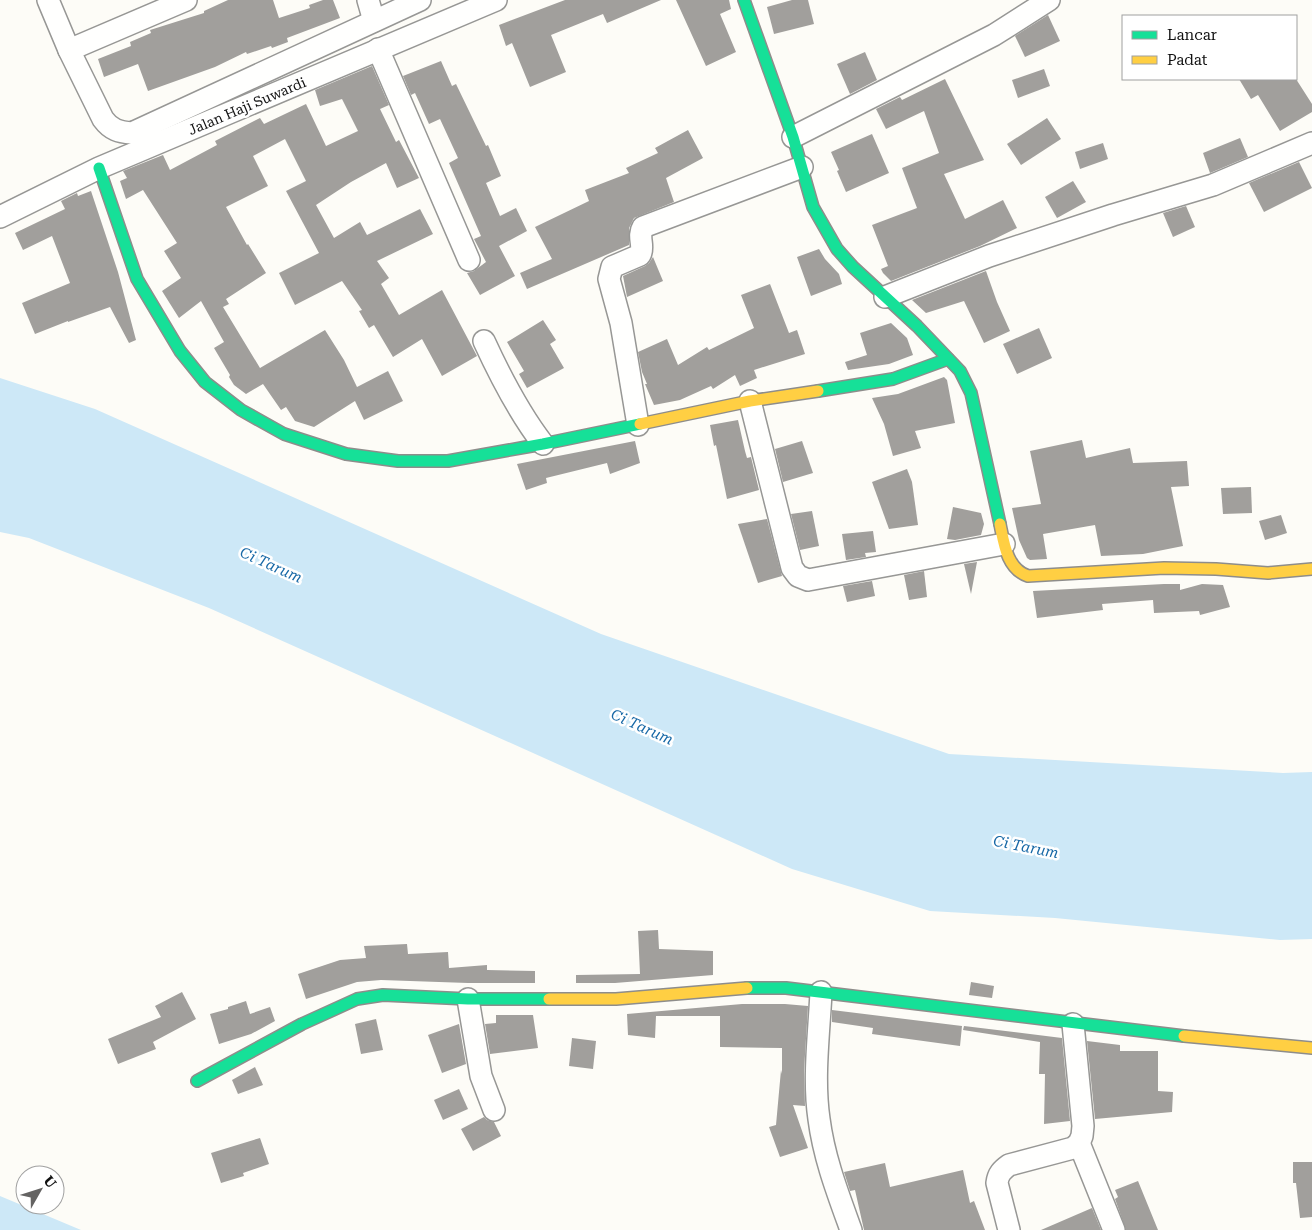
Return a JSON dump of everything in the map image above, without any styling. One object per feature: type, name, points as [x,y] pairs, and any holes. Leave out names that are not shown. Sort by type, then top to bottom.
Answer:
[{"type":"street","points":[[48,0],[69,50],[102,119],[108,126],[119,132],[132,133],[420,0]]},
{"type":"street","points":[[69,50],[161,5],[186,0]]},
{"type":"street","points":[[368,0],[374,21]]},
{"type":"street","name":"Jalan Haji Suwardi","points":[[0,218],[100,168],[496,0]]},
{"type":"street","points":[[744,0],[793,137],[814,207],[837,249],[852,267],[917,326],[960,370],[971,393],[1004,544],[1012,564],[1019,574],[1028,576],[1164,568],[1268,573],[1312,569]]},
{"type":"street","points":[[793,137],[994,35],[1049,0]]},
{"type":"street","points":[[378,49],[469,260]]},
{"type":"street","points":[[885,297],[989,256],[1113,215],[1213,185],[1312,143]]},
{"type":"street","points":[[638,425],[621,323],[609,279],[612,267],[640,255],[642,251],[640,236],[643,227],[802,167]]},
{"type":"street","points":[[100,168],[137,279],[180,350],[204,382],[241,410],[284,434],[346,454],[398,461],[448,462],[750,401],[893,378],[948,359]]},
{"type":"street","points":[[484,342],[520,412],[543,444]]},
{"type":"street","points":[[750,401],[792,568],[798,576],[808,580],[1004,544]]},
{"type":"street","points":[[197,1081],[337,1006],[383,995],[468,999],[616,999],[740,988],[786,988],[1073,1024],[1312,1048]]},
{"type":"street","points":[[821,992],[816,1086],[818,1119],[834,1182],[851,1230]]},
{"type":"street","points":[[468,999],[481,1076],[494,1110]]},
{"type":"street","points":[[1009,1230],[997,1183],[998,1175],[1002,1169],[1009,1165],[1069,1150],[1079,1143],[1083,1131],[1083,1113],[1073,1024]]},
{"type":"street","points":[[1079,1143],[1114,1230]]},
{"type":"water","name":"Ci Tarum","points":[[0,378],[95,409],[601,634],[949,754],[1283,773],[1312,772],[1312,939],[1280,940],[1055,918],[930,911],[792,869],[209,608],[29,538],[0,532]]},
{"type":"water","points":[[0,1196],[15,1202],[15,1215],[45,1215],[81,1230],[0,1230]]},
{"type":"building","points":[[228,0],[273,0],[279,18],[310,8],[309,5],[323,0],[333,0],[340,18],[287,38],[288,42],[247,54],[246,52],[215,67],[148,91],[138,64],[104,77],[98,59],[131,46],[130,42],[151,33],[150,30],[204,13],[204,11]]},
{"type":"building","points":[[565,0],[661,0],[607,23],[603,14],[551,35],[566,72],[530,87],[512,43],[506,46],[499,25]]},
{"type":"building","points":[[676,0],[729,0],[731,9],[720,14],[736,52],[706,66]]},
{"type":"building","points":[[792,0],[808,0],[814,24],[774,34],[767,7]]},
{"type":"building","points":[[1048,15],[1060,41],[1025,57],[1015,36]]},
{"type":"building","points":[[865,52],[877,80],[850,94],[837,64]]},
{"type":"building","points":[[441,61],[452,86],[456,84],[486,146],[488,145],[501,176],[486,183],[500,216],[516,208],[527,231],[499,246],[515,276],[480,295],[467,273],[474,271],[486,262],[474,239],[481,236],[449,163],[458,158],[440,119],[429,124],[415,93],[411,95],[403,76]]},
{"type":"building","points":[[372,66],[389,105],[380,109],[396,142],[399,140],[419,178],[397,188],[386,163],[351,182],[316,205],[334,238],[360,222],[367,235],[420,209],[433,234],[377,261],[389,278],[381,284],[399,315],[442,290],[477,356],[442,376],[422,339],[393,357],[374,325],[369,328],[359,311],[362,310],[342,281],[295,305],[279,273],[319,253],[286,191],[306,181],[285,139],[253,156],[268,186],[226,207],[247,245],[266,273],[226,299],[229,304],[223,307],[260,368],[325,330],[344,360],[357,387],[388,371],[403,401],[364,420],[355,401],[314,427],[295,421],[286,407],[281,410],[263,384],[246,394],[234,385],[214,348],[224,342],[201,301],[179,318],[162,291],[181,278],[164,251],[177,243],[143,190],[126,199],[120,181],[127,178],[123,171],[163,155],[170,170],[217,145],[215,141],[260,118],[264,124],[306,104],[326,146],[358,131],[342,99],[320,106],[315,90]]},
{"type":"building","points":[[1044,69],[1050,86],[1018,98],[1012,80]]},
{"type":"building","points":[[945,79],[984,160],[944,174],[965,219],[1003,200],[1017,228],[980,246],[891,281],[881,269],[888,266],[872,225],[917,208],[902,168],[939,153],[924,111],[886,129],[876,109],[900,97],[902,100]]},
{"type":"building","points":[[1240,80],[1297,80],[1312,104],[1312,112],[1280,131],[1258,95],[1251,99]]},
{"type":"building","points":[[1047,118],[1061,139],[1021,165],[1007,144]]},
{"type":"building","points":[[688,130],[703,158],[666,178],[674,202],[634,218],[629,228],[629,245],[527,289],[520,273],[552,259],[535,227],[589,201],[585,190],[629,173],[626,168],[658,153],[655,148]]},
{"type":"building","points":[[872,134],[889,173],[846,192],[831,152]]},
{"type":"building","points":[[1240,138],[1248,157],[1210,173],[1203,153]]},
{"type":"building","points":[[1103,143],[1108,159],[1080,169],[1075,152]]},
{"type":"building","points":[[1299,162],[1312,188],[1264,212],[1249,183]]},
{"type":"building","points":[[1073,181],[1086,202],[1057,218],[1045,197]]},
{"type":"building","points":[[91,191],[118,272],[136,340],[129,343],[110,307],[35,334],[22,303],[70,283],[52,236],[23,250],[15,233],[65,209],[61,201],[77,193],[78,196]]},
{"type":"building","points":[[1186,206],[1195,227],[1173,237],[1163,213]]},
{"type":"building","points":[[819,249],[825,259],[839,274],[842,284],[811,296],[797,257]]},
{"type":"building","points":[[653,257],[663,281],[627,297],[623,276],[645,266]]},
{"type":"building","points":[[986,271],[1010,331],[984,343],[964,301],[926,313],[912,300]]},
{"type":"building","points":[[770,284],[789,333],[797,330],[805,354],[754,370],[757,378],[740,386],[735,375],[713,389],[711,386],[680,400],[654,405],[645,384],[647,384],[642,372],[638,352],[667,339],[678,365],[707,347],[709,350],[754,328],[741,295]]},
{"type":"building","points":[[543,320],[556,340],[550,344],[564,368],[527,388],[519,374],[524,371],[507,342]]},
{"type":"building","points":[[891,323],[907,338],[913,355],[889,364],[848,370],[845,362],[867,355],[860,333]]},
{"type":"building","points":[[1039,328],[1052,358],[1017,374],[1003,344]]},
{"type":"building","points":[[944,377],[947,380],[955,423],[915,431],[921,448],[893,456],[884,424],[872,398],[898,394]]},
{"type":"building","points":[[738,420],[747,458],[751,457],[759,490],[727,499],[710,425]]},
{"type":"building","points":[[1082,440],[1086,458],[1130,448],[1133,463],[1187,461],[1189,486],[1171,487],[1183,546],[1143,554],[1101,556],[1095,525],[1043,534],[1047,559],[1030,560],[1027,558],[1019,540],[1012,508],[1041,504],[1030,451]]},
{"type":"building","points":[[635,441],[640,463],[610,474],[607,463],[546,478],[547,483],[526,490],[517,464]]},
{"type":"building","points":[[802,441],[813,473],[783,482],[775,449]]},
{"type":"building","points":[[907,469],[912,482],[918,525],[889,529],[872,482]]},
{"type":"building","points":[[1251,487],[1252,513],[1223,514],[1221,488]]},
{"type":"building","points":[[953,507],[981,513],[984,524],[981,535],[955,540],[947,539]]},
{"type":"building","points":[[812,511],[819,546],[800,550],[791,514]]},
{"type":"building","points":[[1281,515],[1287,533],[1265,540],[1259,521]]},
{"type":"building","points":[[767,519],[782,576],[758,583],[738,524]]},
{"type":"building","points":[[873,531],[876,552],[865,553],[866,557],[846,560],[842,534]]},
{"type":"building","points":[[977,562],[971,594],[964,564]]},
{"type":"building","points":[[924,571],[927,597],[909,600],[904,575]]},
{"type":"building","points":[[872,581],[875,596],[847,602],[843,586]]},
{"type":"building","points":[[1180,584],[1180,590],[1202,584],[1223,585],[1230,607],[1200,615],[1199,611],[1154,613],[1153,600],[1102,604],[1103,610],[1037,618],[1033,591]]},
{"type":"building","points":[[658,930],[659,949],[713,951],[713,975],[615,983],[576,983],[576,975],[640,974],[638,931]]},
{"type":"building","points":[[407,944],[408,954],[448,952],[449,968],[487,965],[487,970],[535,971],[535,983],[381,980],[357,982],[306,999],[298,974],[340,960],[366,958],[364,946]]},
{"type":"building","points":[[971,982],[994,986],[992,998],[969,995]]},
{"type":"building","points":[[182,992],[196,1019],[153,1042],[156,1049],[118,1064],[108,1039],[161,1017],[155,1006]]},
{"type":"building","points":[[246,1001],[250,1014],[270,1007],[275,1021],[251,1034],[219,1044],[210,1014]]},
{"type":"building","points":[[742,1004],[808,1006],[804,1071],[805,1106],[793,1105],[808,1148],[780,1157],[769,1127],[776,1125],[781,1070],[782,1074],[782,1048],[720,1047],[720,1016],[656,1016],[655,1038],[628,1035],[627,1014]]},
{"type":"building","points":[[832,1010],[962,1026],[960,1046],[872,1034],[873,1028],[832,1022]]},
{"type":"building","points":[[496,1015],[533,1015],[538,1048],[490,1054],[485,1024],[496,1023]]},
{"type":"building","points":[[376,1019],[383,1050],[361,1054],[355,1024]]},
{"type":"building","points":[[459,1024],[466,1064],[442,1073],[428,1035]]},
{"type":"building","points":[[964,1026],[1062,1038],[1070,1121],[1044,1124],[1045,1074],[1039,1074],[1040,1042],[963,1030]]},
{"type":"building","points":[[572,1038],[596,1041],[593,1069],[569,1066]]},
{"type":"building","points":[[1087,1041],[1120,1045],[1120,1051],[1158,1051],[1158,1091],[1173,1092],[1172,1112],[1095,1119]]},
{"type":"building","points":[[255,1067],[263,1085],[238,1094],[232,1080]]},
{"type":"building","points":[[459,1089],[468,1109],[443,1120],[434,1100]]},
{"type":"building","points":[[484,1117],[494,1122],[501,1136],[473,1151],[461,1129]]},
{"type":"building","points":[[260,1138],[269,1164],[243,1173],[244,1176],[221,1183],[211,1153]]},
{"type":"building","points":[[1293,1162],[1312,1162],[1312,1217],[1300,1218],[1296,1183],[1293,1183]]},
{"type":"building","points":[[885,1163],[890,1187],[963,1170],[970,1203],[974,1201],[985,1230],[864,1230],[855,1190],[850,1191],[844,1172]]},
{"type":"building","points":[[1138,1181],[1158,1230],[1126,1230],[1115,1199],[1118,1197],[1115,1190]]},
{"type":"building","points":[[1092,1208],[1101,1230],[1041,1230]]},
{"type":"traffic: fast","points":[[744,0],[793,137],[813,207],[837,249],[853,267],[917,326],[960,371],[971,393],[1000,524]]},
{"type":"traffic: fast","points":[[99,168],[137,279],[180,351],[205,382],[241,410],[284,434],[346,454],[398,461],[448,461],[640,424]]},
{"type":"traffic: fast","points":[[818,391],[893,379],[948,359]]},
{"type":"traffic: fast","points":[[747,988],[786,988],[1184,1036]]},
{"type":"traffic: fast","points":[[197,1081],[302,1024],[357,999],[383,995],[468,999],[549,999]]},
{"type":"traffic: slow","points":[[640,424],[750,401],[818,391]]},
{"type":"traffic: slow","points":[[1000,524],[1005,547],[1011,562],[1021,573],[1028,576],[1164,568],[1268,573],[1312,569]]},
{"type":"traffic: slow","points":[[549,999],[616,999],[747,988]]},
{"type":"traffic: slow","points":[[1184,1036],[1312,1048]]}]
